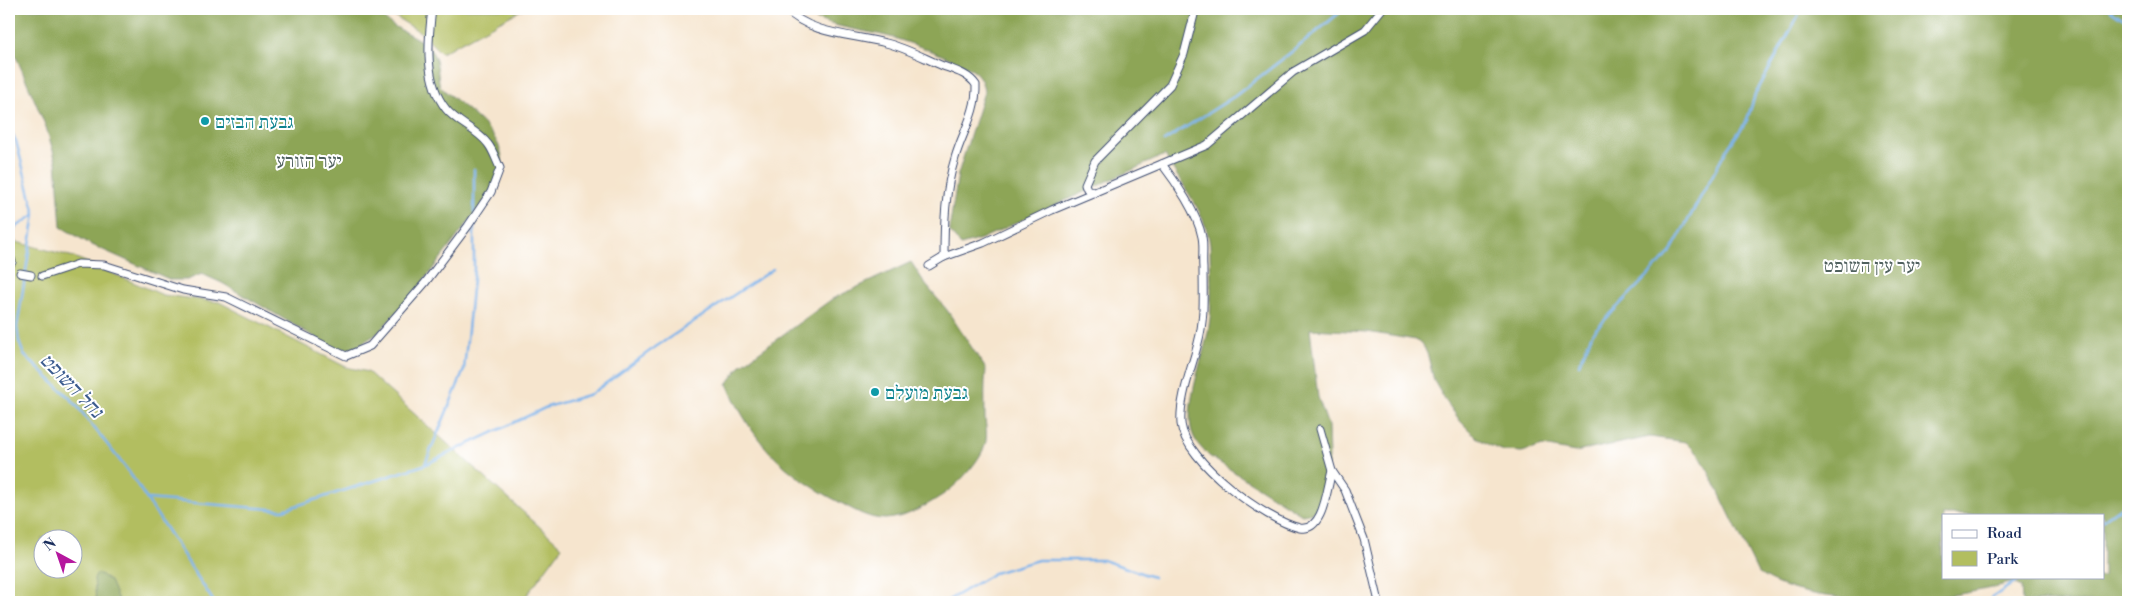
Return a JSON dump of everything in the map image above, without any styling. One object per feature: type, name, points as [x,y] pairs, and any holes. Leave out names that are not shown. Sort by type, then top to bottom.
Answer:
[{"type":"street","points":[[42,276],[78,264],[104,265],[183,290],[226,297],[346,356],[370,346],[425,283],[468,226],[491,192],[500,168],[488,143],[446,109],[436,88],[430,69],[428,41],[432,9]]},
{"type":"street","points":[[786,9],[792,15],[813,27],[887,43],[963,74],[976,84],[973,112],[955,157],[951,173],[945,214],[944,257]]},
{"type":"street","points":[[1095,193],[1087,189],[1085,184],[1095,161],[1170,85],[1184,54],[1194,15],[1192,9]]},
{"type":"street","points":[[928,266],[944,257],[983,243],[1052,210],[1207,145],[1293,72],[1365,30],[1382,9]]},
{"type":"street","points":[[1162,164],[1190,208],[1202,237],[1203,326],[1182,406],[1181,425],[1193,453],[1227,486],[1270,514],[1302,528],[1311,527],[1321,516],[1332,471]]},
{"type":"street","points":[[9,253],[12,262]]},
{"type":"street","points":[[20,273],[32,274]]},
{"type":"street","points":[[1320,429],[1332,471],[1345,490],[1364,539],[1378,602]]},
{"type":"green space","name":"יער הזורע","points":[[13,9],[374,9],[391,24],[424,43],[432,52],[437,64],[440,86],[472,113],[492,134],[502,158],[501,175],[496,186],[419,287],[378,333],[355,348],[337,350],[222,283],[202,274],[187,280],[171,280],[92,245],[61,227],[56,161],[46,127],[9,40],[9,15]]},
{"type":"green space","points":[[388,9],[523,9],[441,53],[420,32],[394,16]]},
{"type":"green space","name":"יער עין השופט","points":[[799,9],[2128,9],[2128,602],[2022,602],[2021,587],[2012,582],[1954,595],[1881,600],[1845,598],[1811,593],[1781,585],[1758,573],[1700,456],[1686,442],[1650,437],[1575,452],[1543,446],[1522,452],[1504,451],[1476,437],[1461,422],[1434,381],[1428,356],[1424,347],[1416,340],[1367,332],[1310,329],[1318,397],[1328,426],[1329,458],[1320,503],[1313,513],[1302,515],[1209,456],[1193,435],[1190,424],[1192,396],[1207,338],[1210,316],[1210,245],[1198,209],[1165,155],[981,239],[961,245],[950,232],[950,224],[958,174],[984,92],[979,76],[961,64],[906,42],[806,15]]},
{"type":"green space","points":[[9,240],[74,257],[163,295],[219,302],[346,367],[368,372],[562,547],[527,595],[517,602],[9,602]]},
{"type":"green space","points":[[911,262],[926,285],[947,310],[986,369],[986,441],[980,456],[974,464],[947,492],[907,514],[879,519],[861,514],[819,491],[785,467],[771,454],[747,423],[727,384],[741,365],[832,299]]},
{"type":"green space","points":[[98,573],[110,581],[119,602],[96,602],[94,578]]},
{"type":"waterway","points":[[1164,141],[1235,96],[1344,9]]},
{"type":"waterway","points":[[1579,364],[1593,332],[1670,253],[1726,151],[1747,120],[1755,95],[1802,9]]},
{"type":"waterway","points":[[2109,9],[2128,22]]},
{"type":"waterway","name":"נחל השופט","points":[[9,128],[16,141],[35,214],[17,327],[19,342],[24,355],[73,401],[129,472],[214,602]]},
{"type":"waterway","points":[[474,169],[474,212]]},
{"type":"waterway","points":[[9,232],[34,215]]},
{"type":"waterway","points":[[425,464],[464,370],[474,269],[474,220]]},
{"type":"waterway","points":[[147,499],[283,510],[424,465],[547,407],[591,394],[654,348],[773,269]]},
{"type":"waterway","points":[[2104,519],[2128,502]]},
{"type":"waterway","points":[[945,602],[994,573],[1038,560],[1103,560],[1153,577]]},
{"type":"waterway","points":[[1986,602],[2021,578]]},
{"type":"place","name":"גבעת הבזים","points":[[205,121]]},
{"type":"place","name":"גבעת מועלם","points":[[875,392]]}]
